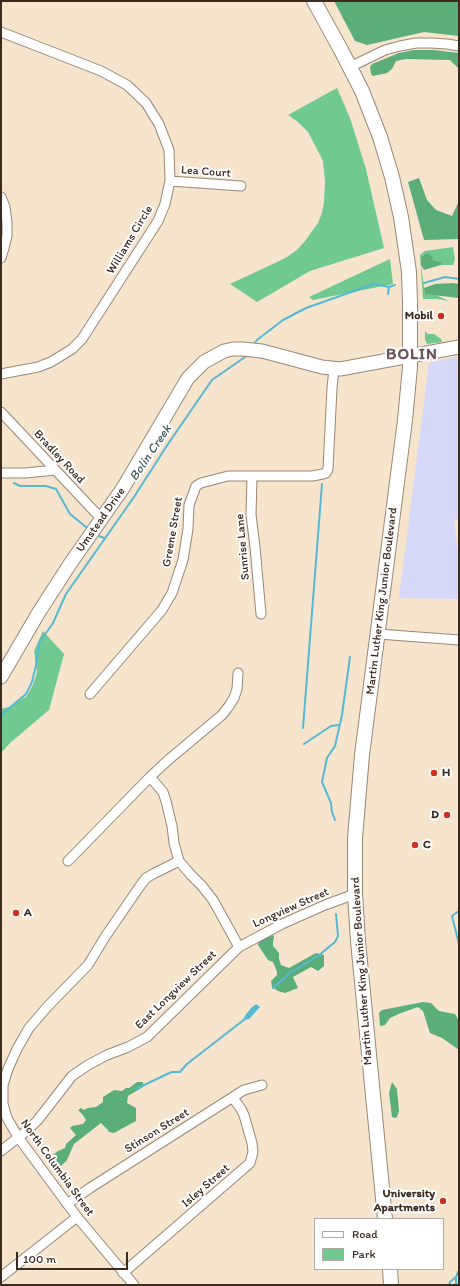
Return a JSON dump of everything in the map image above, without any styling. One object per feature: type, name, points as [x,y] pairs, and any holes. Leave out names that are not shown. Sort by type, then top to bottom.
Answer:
[{"type":"main road","name":"Martin Luther King Junior Boulevard","points":[[314,1],[362,91],[380,136],[392,177],[401,217],[409,276],[411,357],[405,420],[359,782],[355,838],[355,894],[358,941],[385,1218]]},
{"type":"main road","points":[[390,1270],[391,1285]]},
{"type":"street","name":"Williams Circle","points":[[1,32],[115,77],[132,89],[146,103],[153,113],[165,137],[169,150],[170,181],[165,204],[158,221],[82,339],[72,349],[51,362],[38,367],[1,374]]},
{"type":"street","points":[[350,67],[385,50],[400,46],[416,43],[459,46]]},
{"type":"street","name":"Lea Court","points":[[170,181],[241,186]]},
{"type":"street","points":[[1,197],[5,207],[7,223],[4,248],[1,258]]},
{"type":"street","name":"Umstead Drive","points":[[1,677],[39,612],[126,483],[188,378],[204,362],[233,349],[248,349],[262,351],[334,369],[358,367],[459,347]]},
{"type":"street","name":"Greene Street","points":[[90,694],[162,610],[172,593],[183,560],[188,529],[189,505],[196,486],[201,483],[228,476],[312,476],[326,473],[328,469],[334,369]]},
{"type":"street","name":"Bradley Road","points":[[1,412],[102,518]]},
{"type":"street","points":[[1,473],[25,473],[55,470]]},
{"type":"street","name":"Sunrise Lane","points":[[252,477],[251,515],[261,614]]},
{"type":"street","points":[[378,634],[459,640]]},
{"type":"street","points":[[68,861],[150,776],[222,715],[230,706],[234,698],[237,689],[238,673]]},
{"type":"street","points":[[150,776],[163,792],[179,860],[213,900],[239,947]]},
{"type":"street","name":"North Columbia Street","points":[[134,1285],[77,1217],[18,1137],[7,1118],[3,1104],[3,1085],[16,1049],[29,1028],[88,965],[124,908],[146,878],[179,860]]},
{"type":"street","name":"Longview Street","points":[[239,947],[282,924],[321,906],[355,894]]},
{"type":"street","name":"East Longview Street","points":[[1,1151],[36,1121],[72,1076],[88,1065],[107,1055],[146,1038],[239,947]]},
{"type":"street","name":"Stinson Street","points":[[67,1204],[244,1090],[262,1085]]},
{"type":"street","name":"Isley Street","points":[[123,1273],[250,1163],[253,1152],[250,1136],[241,1109],[233,1098]]},
{"type":"street","points":[[1,1277],[77,1217]]},
{"type":"shaded area","points":[[459,356],[459,520],[454,520],[459,560],[459,599],[399,598],[429,363]]},
{"type":"green space","points":[[334,1],[459,1],[459,36],[424,32],[367,45],[355,41]]},
{"type":"green space","points":[[414,50],[434,50],[459,53],[459,69],[450,60],[406,59],[396,61],[392,69],[387,73],[373,76],[371,74],[370,67],[372,64],[399,53]]},
{"type":"green space","points":[[337,88],[350,118],[366,169],[384,248],[310,271],[257,302],[230,284],[287,257],[297,250],[318,223],[324,202],[325,181],[323,161],[308,132],[288,115]]},
{"type":"green space","points":[[419,178],[427,200],[436,210],[452,216],[459,201],[459,239],[424,240],[408,182]]},
{"type":"green space","points":[[453,247],[455,259],[453,265],[441,265],[442,263],[421,265],[425,294],[436,295],[449,301],[423,299],[420,255],[425,251]]},
{"type":"green space","points":[[426,254],[429,254],[433,258],[432,260],[442,263],[441,265],[424,270],[421,265],[421,260]]},
{"type":"green space","points":[[390,259],[393,284],[313,300],[309,297]]},
{"type":"green space","points":[[435,284],[459,284],[459,298],[425,294],[424,288]]},
{"type":"green space","points":[[425,331],[428,334],[434,334],[441,339],[442,342],[427,344],[425,340]]},
{"type":"green space","points":[[43,631],[64,654],[49,710],[10,743],[1,753],[1,709],[13,706],[18,701],[26,697],[33,685],[37,672],[34,651]]},
{"type":"green space","points":[[273,935],[273,946],[279,953],[281,965],[289,968],[316,953],[324,955],[324,966],[318,971],[311,967],[293,977],[298,988],[285,993],[278,991],[272,987],[271,981],[277,975],[273,962],[268,960],[258,945],[259,941]]},
{"type":"green space","points":[[423,1002],[431,1003],[439,1011],[455,1014],[459,1021],[459,1050],[442,1038],[430,1033],[423,1011],[418,1007],[390,1018],[385,1025],[380,1026],[379,1013],[382,1010]]},
{"type":"green space","points":[[137,1082],[143,1082],[143,1087],[128,1096],[127,1103],[136,1108],[136,1121],[114,1133],[109,1132],[101,1123],[74,1144],[67,1160],[61,1166],[53,1164],[47,1160],[58,1151],[65,1148],[66,1144],[76,1135],[70,1128],[72,1126],[83,1124],[86,1120],[78,1110],[81,1108],[84,1110],[96,1107],[103,1102],[103,1097],[114,1090],[122,1091]]},
{"type":"green space","points":[[392,1082],[397,1089],[399,1111],[397,1117],[395,1118],[392,1117],[389,1093]]},
{"type":"water","points":[[256,1004],[260,1007],[249,1019],[244,1020],[244,1017]]},
{"type":"waterway","name":"Bolin Creek","points":[[424,283],[445,277],[459,279]]},
{"type":"waterway","name":"Bolin Creek","points":[[254,344],[283,320],[306,308],[374,284],[389,287],[395,285]]},
{"type":"waterway","name":"Bolin Creek","points":[[388,294],[389,287]]},
{"type":"waterway","name":"Bolin Creek","points":[[1,715],[26,694],[32,682],[39,643],[53,623],[66,594],[134,497],[168,444],[212,380],[247,355]]},
{"type":"waterway","points":[[14,483],[20,486],[46,486],[56,489],[70,514],[86,527]]},
{"type":"waterway","points":[[303,728],[322,484]]},
{"type":"waterway","name":"Bolin Creek","points":[[99,536],[104,538]]},
{"type":"waterway","points":[[335,820],[331,803],[322,782],[327,758],[335,746],[342,715],[350,657]]},
{"type":"waterway","points":[[304,744],[331,726],[339,725]]},
{"type":"waterway","points":[[459,911],[452,916],[459,944]]},
{"type":"waterway","points":[[273,988],[291,972],[318,956],[335,942],[338,936],[336,914]]},
{"type":"waterway","points":[[136,1089],[172,1072],[180,1072],[187,1064],[245,1019]]},
{"type":"waterway","points":[[456,1285],[456,1277],[458,1272]]},
{"type":"waterway","points":[[449,1285],[450,1282],[456,1277]]},
{"type":"place","name":"Mobil","points":[[441,316]]},
{"type":"place","name":"H","points":[[434,773]]},
{"type":"place","name":"D","points":[[447,815]]},
{"type":"place","name":"C","points":[[415,845]]},
{"type":"place","name":"A","points":[[16,913]]},
{"type":"place","name":"University Apartments","points":[[443,1201]]},
{"type":"district","name":"BOLIN","points":[[412,355]]}]
